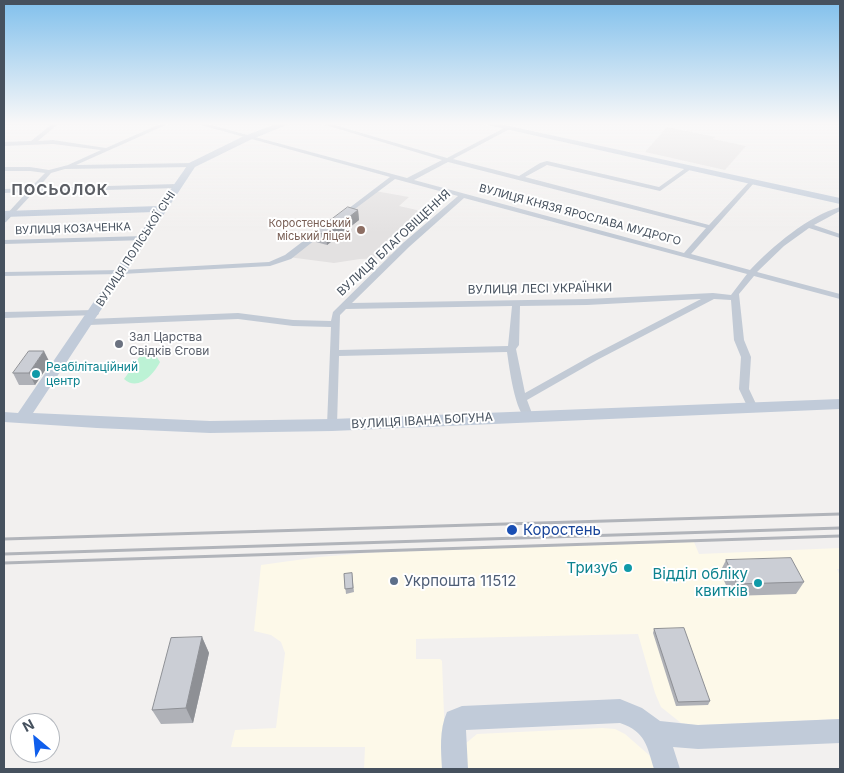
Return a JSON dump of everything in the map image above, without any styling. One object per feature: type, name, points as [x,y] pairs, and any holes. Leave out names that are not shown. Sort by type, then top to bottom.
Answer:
[{"type":"street","points":[[4,169],[24,168],[49,172],[65,168],[82,160]]},
{"type":"street","points":[[65,168],[192,165],[202,160]]},
{"type":"street","name":"ВУЛИЦЯ КНЯЗЯ ЯРОСЛАВА МУДРОГО","points":[[328,160],[840,297]]},
{"type":"street","points":[[449,160],[710,227]]},
{"type":"street","points":[[407,181],[449,160]]},
{"type":"street","points":[[653,160],[840,201]]},
{"type":"street","points":[[521,177],[542,164],[547,164],[660,189],[689,168]]},
{"type":"street","name":"ВУЛИЦЯ ПОЛІСЬКОЇ СІЧІ","points":[[23,417],[92,317],[192,165]]},
{"type":"street","points":[[6,216],[49,172]]},
{"type":"street","points":[[4,274],[122,272],[270,264],[280,261],[393,178]]},
{"type":"street","points":[[686,255],[752,182]]},
{"type":"street","points":[[4,190],[178,186]]},
{"type":"street","name":"ВУЛИЦЯ БЛАГОВІЩЕННЯ","points":[[332,425],[336,314],[406,245],[462,196]]},
{"type":"street","points":[[6,216],[163,209]]},
{"type":"street","points":[[752,406],[744,389],[746,357],[739,340],[736,292],[764,259],[795,233],[825,215],[840,209]]},
{"type":"street","points":[[809,226],[840,236]]},
{"type":"street","name":"ВУЛИЦЯ КОЗАЧЕНКА","points":[[4,242],[144,238]]},
{"type":"street","points":[[522,399],[594,358],[713,296]]},
{"type":"street","name":"ВУЛИЦЯ ЛЕСІ УКРАЇНКИ","points":[[345,306],[587,302],[713,296],[735,298]]},
{"type":"street","points":[[516,302],[514,345],[511,348],[517,386],[528,416]]},
{"type":"street","points":[[4,315],[92,317],[238,316],[293,323],[336,324]]},
{"type":"street","points":[[336,353],[511,348]]},
{"type":"street","name":"ВУЛИЦЯ ІВАНА БОГУНА","points":[[4,417],[210,427],[332,425],[752,406],[840,404]]},
{"type":"street","points":[[455,769],[455,720],[462,718],[620,711],[640,720],[656,733],[668,769]]},
{"type":"street","points":[[656,733],[698,737],[840,731]]},
{"type":"shaded area","points":[[681,160],[734,160],[725,170]]},
{"type":"shaded area","name":"Коростенський міський ліцей","points":[[375,191],[409,197],[399,206],[417,210],[419,214],[391,237],[377,252],[394,255],[391,258],[360,259],[334,263],[288,257]]},
{"type":"shaded area","points":[[694,542],[699,554],[840,548],[840,569],[837,569],[840,576],[840,719],[695,725],[681,723],[661,707],[655,693],[638,634],[416,639],[416,659],[440,659],[442,661],[446,769],[364,769],[365,747],[231,747],[235,730],[276,728],[285,653],[281,642],[271,635],[254,631],[261,565],[319,557],[380,552]]},
{"type":"shaded area","points":[[615,729],[625,734],[649,755],[657,769],[463,769],[462,752],[465,744],[477,734]]},
{"type":"green space","points":[[149,351],[160,362],[154,372],[145,380],[135,384],[124,379],[137,360]]},
{"type":"building","points":[[348,207],[358,210],[326,235],[315,232]]},
{"type":"building","points":[[29,351],[44,351],[29,373],[13,373]]},
{"type":"building","points":[[791,558],[804,582],[737,584],[726,560]]},
{"type":"building","points":[[352,573],[353,588],[345,589],[344,574]]},
{"type":"building","points":[[684,628],[710,701],[678,702],[654,629]]},
{"type":"building","points":[[202,637],[186,708],[152,710],[171,638]]},
{"type":"railway","points":[[4,539],[840,514]]},
{"type":"railway","points":[[4,554],[840,528]]},
{"type":"railway","points":[[4,563],[840,536]]},
{"type":"place","name":"Коростенський міський ліцей","points":[[361,230]]},
{"type":"place","name":"Зал Царства Свідків Єгови","points":[[119,344]]},
{"type":"place","name":"Реабілітаційний центр","points":[[36,374]]},
{"type":"place","name":"Коростень","points":[[512,530]]},
{"type":"place","name":"Тризуб","points":[[628,568]]},
{"type":"place","name":"Укрпошта 11512","points":[[394,581]]},
{"type":"place","name":"Відділ обліку квитків","points":[[758,583]]},
{"type":"district","name":"ПОСЬОЛОК","points":[[60,190]]}]
